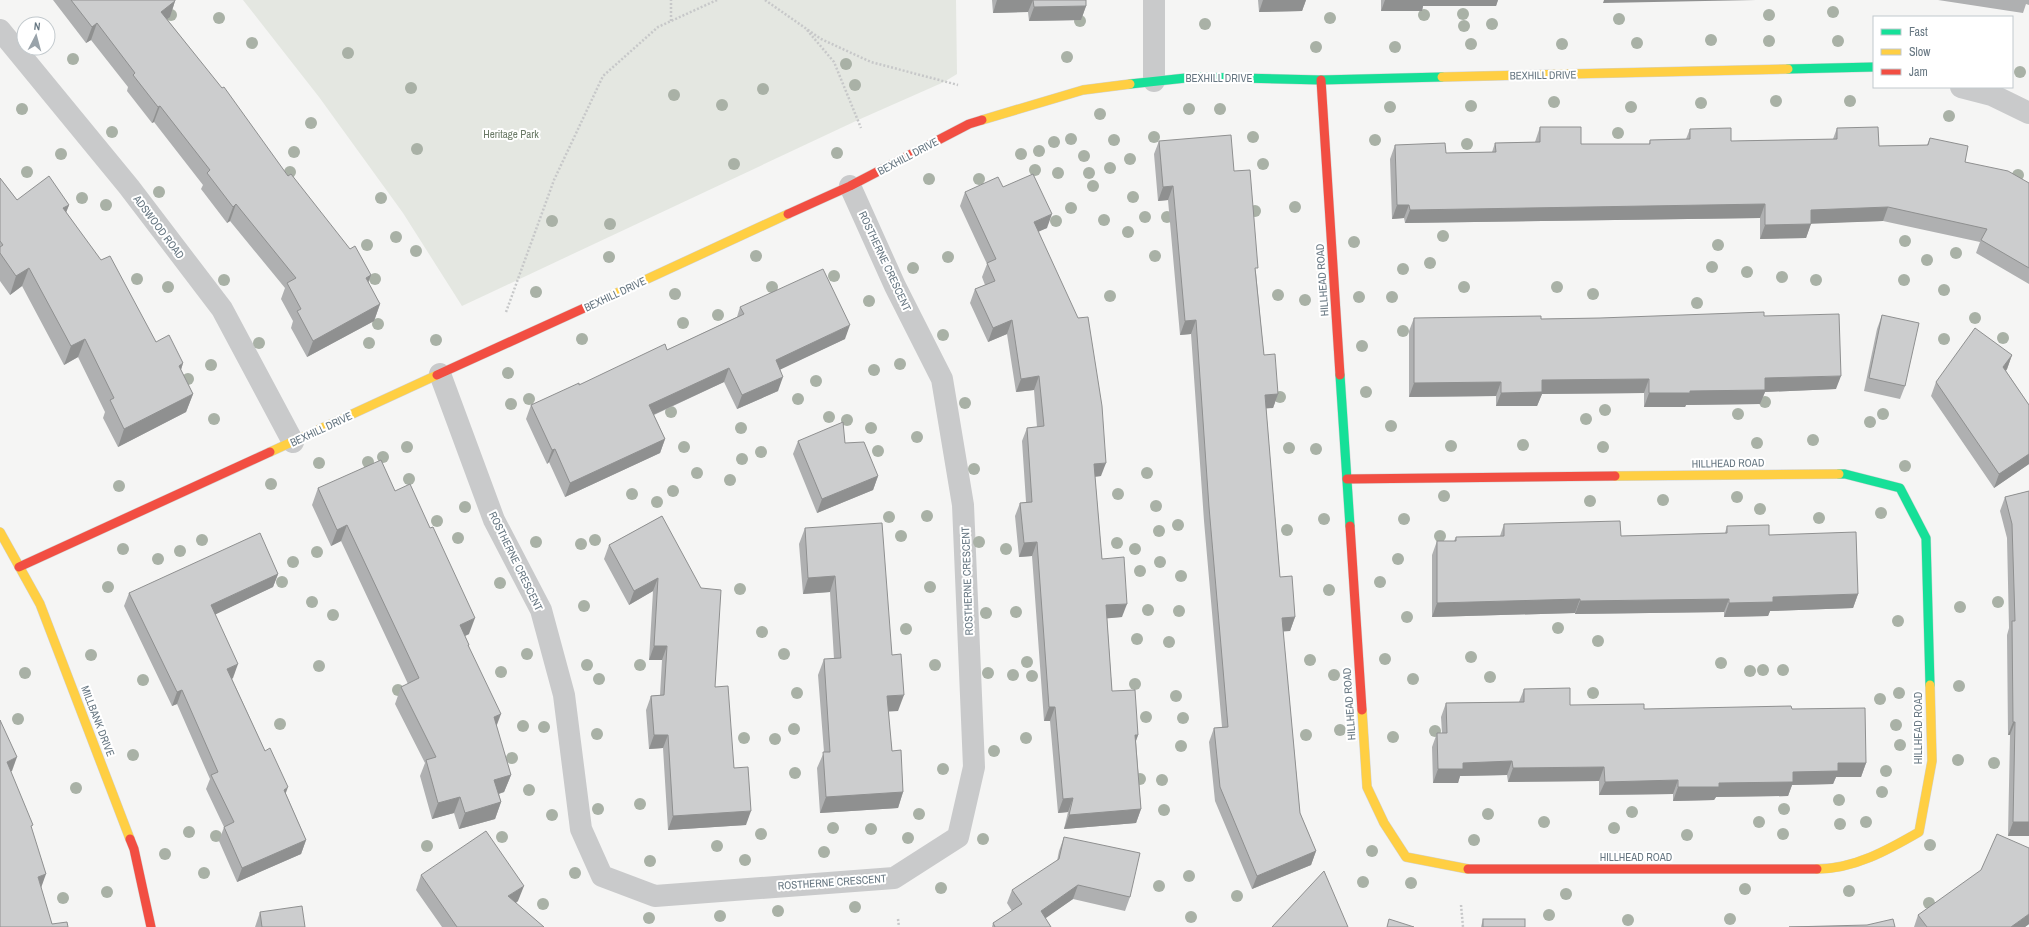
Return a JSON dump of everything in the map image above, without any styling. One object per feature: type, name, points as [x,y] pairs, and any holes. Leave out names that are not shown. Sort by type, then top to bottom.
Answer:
[{"type":"street","points":[[1154,0],[1154,81]]},
{"type":"street","name":"ADSWOOD ROAD","points":[[0,30],[128,186],[222,309],[293,442]]},
{"type":"street","name":"BEXHILL DRIVE","points":[[19,567],[850,186],[969,124],[1082,90],[1195,77],[1321,80],[1873,67]]},
{"type":"street","name":"HILLHEAD ROAD","points":[[1321,80],[1367,787],[1384,823],[1406,857],[1461,869],[1826,869],[1876,856],[1919,832],[1932,761],[1926,538],[1900,488],[1846,474],[1347,479]]},
{"type":"street","points":[[1965,88],[1992,95],[2029,113]]},
{"type":"street","name":"ROSTHERNE CRESCENT","points":[[440,374],[494,520],[541,610],[564,695],[581,829],[602,876],[655,896],[894,878],[958,837],[974,767],[963,505],[942,379],[895,286],[850,186]]},
{"type":"street","name":"MILLBANK DRIVE","points":[[0,532],[40,604],[134,849],[151,927]]},
{"type":"path","points":[[671,0],[671,21]]},
{"type":"path","points":[[492,350],[554,180],[603,76],[658,27],[717,0]]},
{"type":"path","points":[[765,0],[821,39],[871,62],[958,86]]},
{"type":"path","points":[[804,27],[834,62],[861,128]]},
{"type":"path","points":[[1461,905],[1463,927]]},
{"type":"path","points":[[898,918],[899,927]]},
{"type":"green space","name":"Heritage Park","points":[[243,0],[956,0],[957,74],[944,82],[858,120],[462,306],[403,213],[319,97]]},
{"type":"building","points":[[71,0],[175,0],[161,12],[222,88],[224,87],[288,176],[291,174],[350,249],[355,246],[371,275],[366,278],[380,304],[313,341],[297,311],[301,309],[287,283],[296,278],[236,204],[233,207],[207,173],[210,170],[160,106],[158,107],[133,75],[135,73],[97,23],[92,27]]},
{"type":"building","points":[[1033,0],[1086,0],[1086,6],[1034,7]]},
{"type":"building","points":[[1540,127],[1581,127],[1581,144],[1650,144],[1650,140],[1690,139],[1690,129],[1731,128],[1731,141],[1837,139],[1837,128],[1878,127],[1879,146],[1928,145],[1930,138],[1968,146],[1965,162],[2008,171],[2029,183],[2029,268],[1981,240],[1987,229],[1888,207],[1811,210],[1811,224],[1765,225],[1765,204],[1410,210],[1409,205],[1397,205],[1395,145],[1445,143],[1446,153],[1496,152],[1495,143],[1540,142]]},
{"type":"building","points":[[1231,135],[1234,171],[1250,170],[1258,268],[1255,268],[1264,355],[1275,354],[1278,394],[1265,395],[1280,577],[1292,576],[1295,617],[1282,618],[1300,813],[1316,851],[1257,876],[1220,787],[1214,728],[1228,727],[1209,507],[1196,320],[1185,321],[1173,186],[1163,187],[1159,141]]},
{"type":"building","points":[[1033,174],[1052,214],[1034,222],[1078,318],[1088,317],[1102,406],[1106,463],[1094,464],[1102,559],[1124,557],[1127,604],[1106,605],[1112,691],[1135,690],[1138,735],[1135,735],[1141,809],[1069,815],[1073,798],[1063,799],[1055,707],[1049,707],[1037,542],[1024,543],[1020,503],[1032,502],[1027,428],[1044,426],[1039,376],[1021,379],[1012,320],[993,328],[975,289],[995,281],[987,263],[996,259],[965,192],[998,177],[1003,187]]},
{"type":"building","points":[[49,176],[69,205],[63,208],[101,260],[110,256],[156,342],[169,335],[183,363],[179,366],[193,394],[124,429],[110,400],[114,398],[85,339],[71,346],[29,268],[16,276],[0,253],[0,247],[3,245],[0,241],[0,178],[17,200]]},
{"type":"building","points":[[823,269],[850,325],[776,360],[783,377],[742,395],[729,368],[649,405],[665,439],[570,483],[555,449],[552,450],[531,405],[579,383],[579,385],[665,344],[667,350],[744,314],[740,307]]},
{"type":"building","points":[[1764,312],[1764,316],[1839,314],[1841,376],[1765,378],[1765,390],[1690,391],[1690,393],[1649,393],[1649,379],[1542,380],[1542,392],[1501,393],[1501,382],[1414,383],[1414,318],[1541,316],[1541,319],[1600,318]]},
{"type":"building","points":[[1882,315],[1919,323],[1905,386],[1869,378]]},
{"type":"building","points":[[1975,328],[2012,355],[2003,367],[2029,405],[2029,454],[1999,474],[1936,382]]},
{"type":"building","points":[[843,422],[845,443],[864,442],[878,476],[822,499],[798,441]]},
{"type":"building","points":[[381,460],[395,491],[410,484],[430,528],[433,527],[475,618],[460,625],[501,714],[494,717],[511,775],[494,780],[501,802],[465,813],[460,797],[438,803],[426,760],[436,757],[401,687],[419,678],[347,525],[337,530],[318,488]]},
{"type":"building","points":[[2029,491],[2029,822],[2013,822],[2015,722],[2013,722],[2012,621],[2015,621],[2012,524],[2005,497]]},
{"type":"building","points":[[662,516],[701,588],[721,590],[715,687],[728,686],[734,768],[748,767],[751,811],[673,816],[668,735],[654,735],[651,696],[664,695],[667,646],[654,646],[658,578],[634,591],[609,545]]},
{"type":"building","points":[[1620,521],[1621,536],[1727,533],[1727,526],[1769,525],[1769,535],[1856,532],[1858,594],[1773,597],[1773,602],[1729,603],[1729,599],[1580,601],[1580,599],[1437,603],[1437,541],[1456,541],[1456,537],[1504,536],[1504,524]]},
{"type":"building","points":[[882,523],[892,655],[901,654],[904,695],[887,696],[892,751],[901,750],[903,792],[826,797],[823,752],[830,752],[824,659],[841,658],[835,576],[808,578],[805,528]]},
{"type":"building","points":[[260,533],[278,574],[211,605],[238,664],[227,669],[265,751],[270,748],[288,787],[284,790],[306,840],[242,868],[224,827],[234,822],[211,775],[218,772],[182,690],[177,692],[129,593]]},
{"type":"building","points":[[1570,688],[1570,705],[1644,704],[1644,709],[1791,706],[1792,709],[1865,708],[1866,763],[1838,763],[1838,771],[1793,772],[1793,782],[1719,783],[1719,787],[1678,787],[1678,780],[1605,782],[1604,767],[1513,768],[1512,761],[1463,763],[1463,769],[1438,769],[1437,733],[1447,733],[1446,703],[1524,702],[1524,689]]},
{"type":"building","points":[[0,720],[17,757],[7,762],[33,825],[31,826],[46,874],[38,877],[52,924],[67,922],[68,927],[0,927]]},
{"type":"building","points":[[486,831],[524,886],[508,896],[544,927],[457,927],[421,875]]},
{"type":"building","points":[[1997,834],[2029,848],[2029,914],[2011,927],[1927,927],[1918,915],[1981,870]]},
{"type":"building","points":[[1064,837],[1140,853],[1130,897],[1078,885],[1041,911],[1051,927],[995,927],[993,923],[1022,904],[1012,890],[1059,859]]},
{"type":"building","points":[[1324,871],[1348,927],[1272,927]]},
{"type":"building","points":[[302,906],[305,927],[262,927],[260,912]]},
{"type":"building","points":[[1389,919],[1414,927],[1387,927]]},
{"type":"building","points":[[1483,919],[1525,919],[1525,927],[1483,927]]},
{"type":"building","points":[[1893,919],[1895,927],[1789,927],[1867,925]]},
{"type":"traffic: fast","points":[[1788,69],[1873,67]]},
{"type":"traffic: fast","points":[[1130,84],[1195,77],[1321,80],[1442,77]]},
{"type":"traffic: fast","points":[[1340,375],[1350,526]]},
{"type":"traffic: fast","points":[[1839,474],[1845,474],[1900,488],[1926,538],[1930,685]]},
{"type":"traffic: slow","points":[[1442,77],[1788,69]]},
{"type":"traffic: slow","points":[[982,120],[1083,90],[1130,84]]},
{"type":"traffic: slow","points":[[593,304],[788,214]]},
{"type":"traffic: slow","points":[[270,452],[437,375]]},
{"type":"traffic: slow","points":[[1615,476],[1839,474]]},
{"type":"traffic: slow","points":[[0,532],[40,604],[130,839]]},
{"type":"traffic: slow","points":[[1817,869],[1844,866],[1857,862],[1883,852],[1919,832],[1932,761],[1930,685]]},
{"type":"traffic: slow","points":[[1362,710],[1367,787],[1384,823],[1406,857],[1468,869]]},
{"type":"traffic: jam","points":[[1321,80],[1340,375]]},
{"type":"traffic: jam","points":[[788,214],[850,186],[969,124],[982,120]]},
{"type":"traffic: jam","points":[[437,375],[593,304]]},
{"type":"traffic: jam","points":[[19,567],[270,452]]},
{"type":"traffic: jam","points":[[1347,479],[1615,476]]},
{"type":"traffic: jam","points":[[1350,526],[1362,710]]},
{"type":"traffic: jam","points":[[130,839],[134,849],[151,927]]},
{"type":"traffic: jam","points":[[1468,869],[1817,869]]}]
